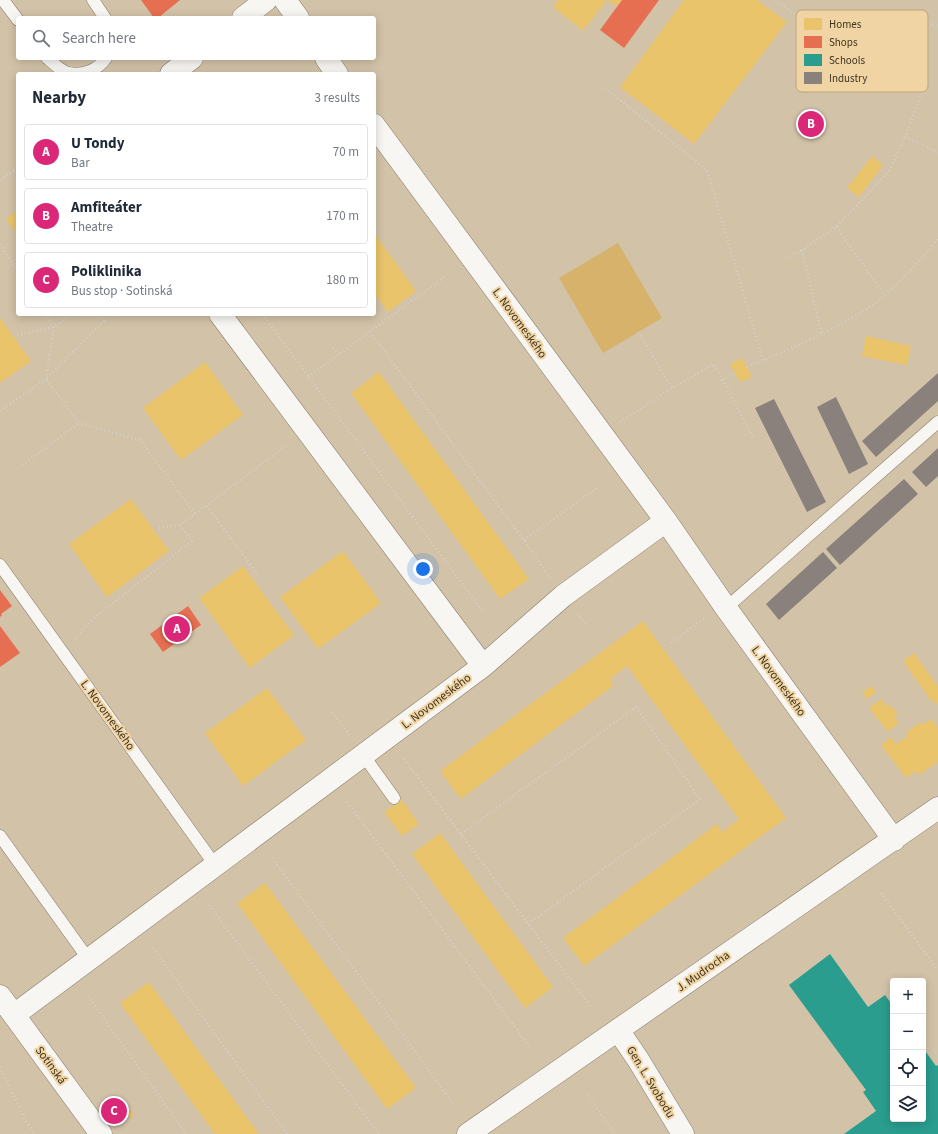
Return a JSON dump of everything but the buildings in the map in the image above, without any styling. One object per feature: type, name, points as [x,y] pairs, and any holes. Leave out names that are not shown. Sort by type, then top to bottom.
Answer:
[{"type":"street","points":[[246,16],[266,0]]},
{"type":"street","points":[[286,0],[297,16]]},
{"type":"street","points":[[174,72],[189,60]]},
{"type":"street","points":[[327,60],[336,72]]},
{"type":"street","name":"L. Novomeského","points":[[376,128],[666,521],[726,608],[894,840]]},
{"type":"street","name":"L. Novomeského","points":[[222,316],[483,666]]},
{"type":"street","name":"L. Novomeského","points":[[14,1015],[90,960],[483,666],[563,596],[666,521]]},
{"type":"street","name":"J. Mudrocha","points":[[468,1134],[894,840],[938,808]]},
{"type":"street","name":"Sotinská","points":[[0,996],[102,1134]]},
{"type":"street","name":"Gen. L. Svobodu","points":[[618,1030],[639,1061],[683,1134]]},
{"type":"lane","points":[[3,0],[16,17]]},
{"type":"lane","points":[[93,0],[103,16]]},
{"type":"lane","points":[[50,60],[66,72]]},
{"type":"lane","points":[[84,72],[96,68],[104,60]]},
{"type":"lane","points":[[726,608],[938,422]]},
{"type":"lane","name":"L. Novomeského","points":[[0,566],[215,865]]},
{"type":"lane","points":[[364,756],[394,798]]},
{"type":"lane","points":[[0,836],[90,960]]},
{"type":"path","points":[[774,0],[796,14]]},
{"type":"path","points":[[928,23],[938,27]]},
{"type":"path","points":[[605,88],[707,170],[763,360]]},
{"type":"path","points":[[786,258],[802,250],[836,227],[889,171],[905,136],[922,92]]},
{"type":"path","points":[[905,136],[938,152]]},
{"type":"path","points":[[0,180],[16,168]]},
{"type":"path","points":[[836,227],[884,294]]},
{"type":"path","points":[[747,367],[822,335],[864,311],[900,281],[938,239]]},
{"type":"path","points":[[0,244],[16,269]]},
{"type":"path","points":[[802,250],[822,335]]},
{"type":"path","points":[[308,377],[446,276]]},
{"type":"path","points":[[47,316],[54,327],[46,379],[79,423],[140,440],[195,514]]},
{"type":"path","points":[[17,335],[54,327],[68,316]]},
{"type":"path","points":[[0,411],[46,379],[104,321],[100,316]]},
{"type":"path","points":[[263,316],[484,613]]},
{"type":"path","points":[[370,332],[524,540],[563,596],[587,626]]},
{"type":"path","points":[[638,332],[672,388]]},
{"type":"path","points":[[333,348],[338,355]]},
{"type":"path","points":[[602,434],[672,388],[714,364],[753,437]]},
{"type":"path","points":[[722,380],[735,373]]},
{"type":"path","points":[[22,465],[79,423]]},
{"type":"path","points":[[159,528],[180,525],[308,430]]},
{"type":"path","points":[[524,540],[597,488]]},
{"type":"path","points":[[207,506],[259,577]]},
{"type":"path","points":[[62,652],[94,618],[192,541],[180,525]]},
{"type":"path","points":[[671,643],[713,612],[726,608]]},
{"type":"path","points":[[461,834],[636,707],[700,799],[528,924]]},
{"type":"path","points":[[332,712],[364,756]]},
{"type":"path","points":[[404,759],[592,1008]]},
{"type":"path","points":[[348,802],[531,1050]]},
{"type":"path","points":[[272,858],[453,1103]]},
{"type":"path","points":[[881,893],[938,970]]},
{"type":"path","points":[[209,905],[379,1134]]},
{"type":"path","points":[[153,948],[287,1134]]},
{"type":"path","points":[[88,996],[186,1134]]},
{"type":"path","points":[[0,1067],[25,1120],[35,1134]]},
{"type":"path","points":[[587,1095],[615,1134]]},
{"type":"shaded area","points":[[618,243],[662,318],[603,353],[559,278]]},
{"type":"place","name":"Amfiteáter","points":[[811,124]]},
{"type":"place","name":"U Tondy","points":[[177,629]]},
{"type":"place","name":"Poliklinika","points":[[114,1111]]}]
